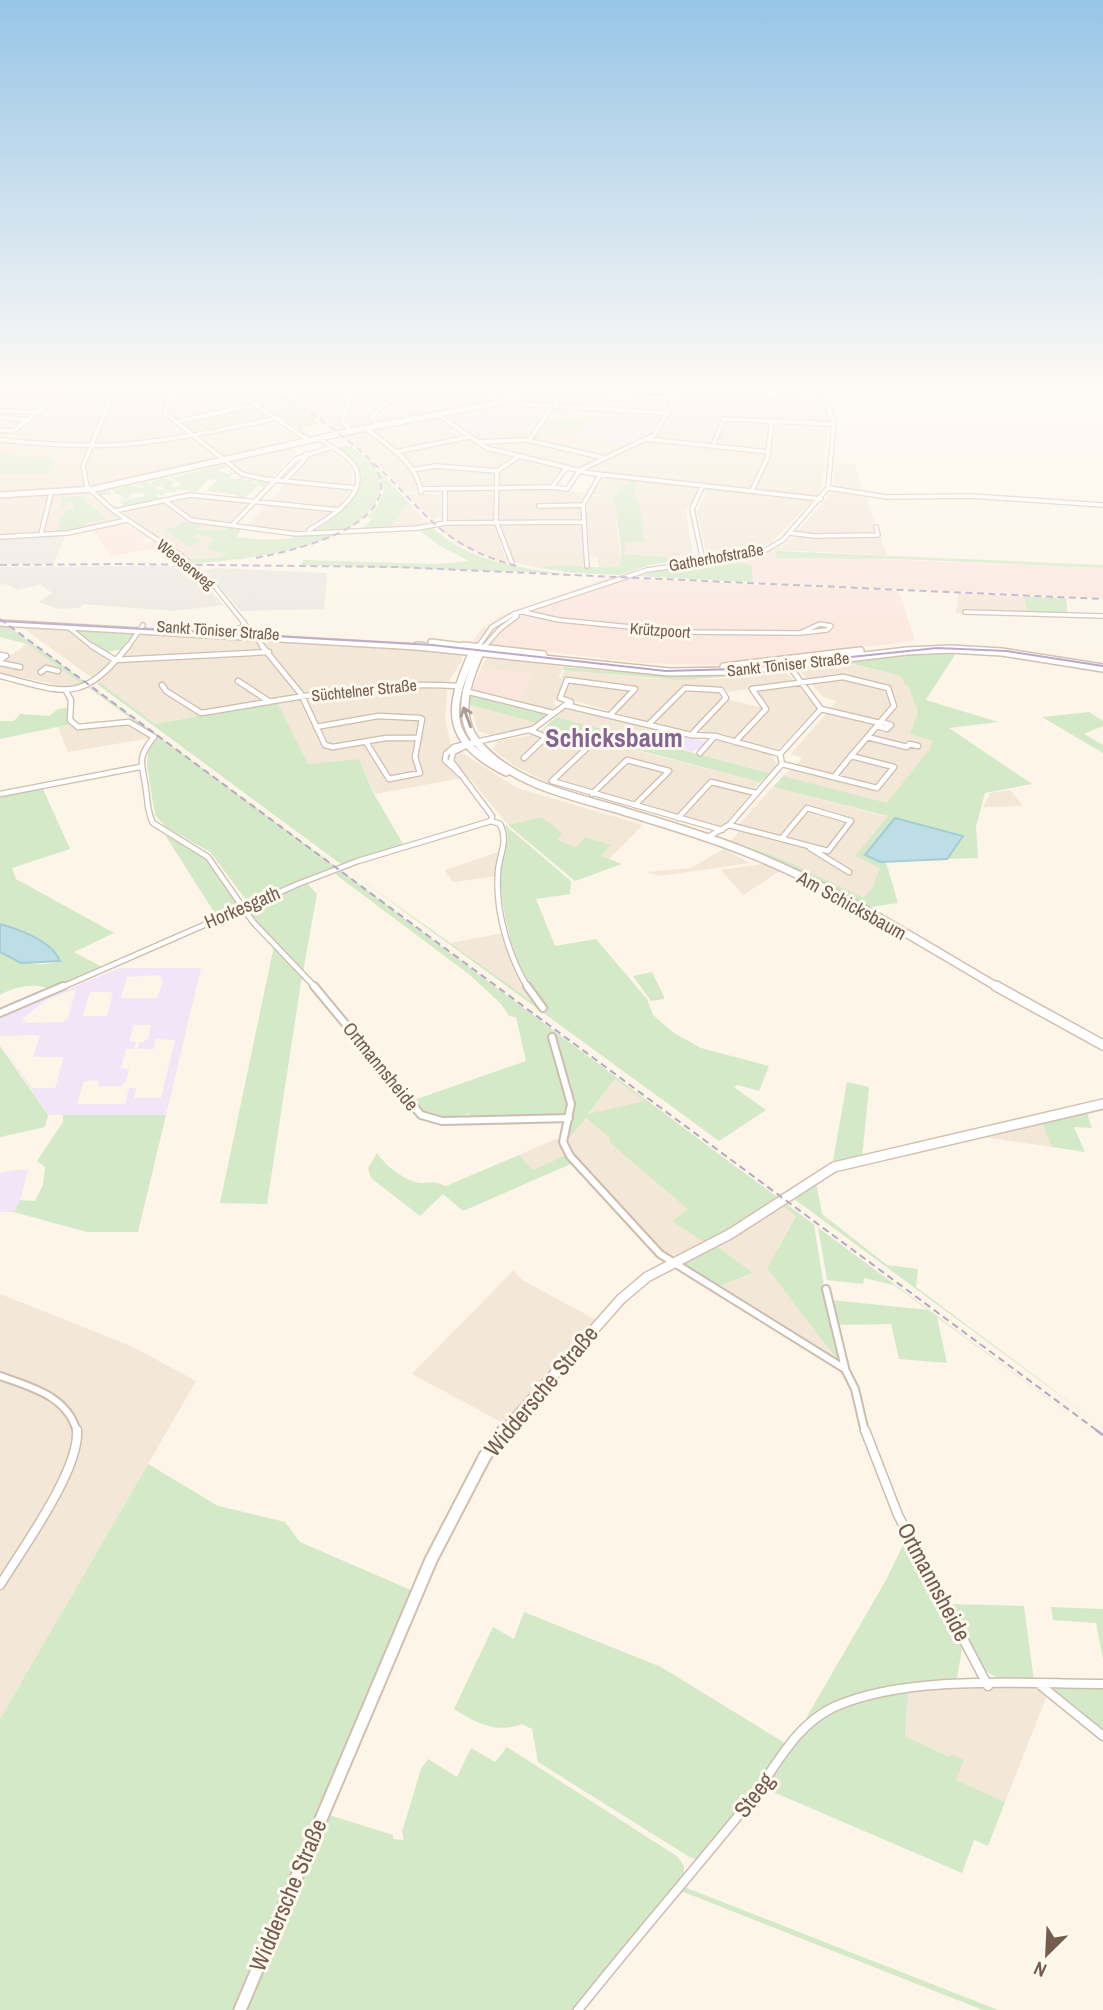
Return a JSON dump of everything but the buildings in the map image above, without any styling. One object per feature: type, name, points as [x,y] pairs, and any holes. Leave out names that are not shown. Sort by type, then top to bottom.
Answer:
[{"type":"street","points":[[85,480],[86,489]]},
{"type":"street","points":[[0,495],[86,489],[128,480]]},
{"type":"street","points":[[232,525],[274,480],[355,488]]},
{"type":"street","points":[[307,532],[339,510],[355,488],[355,480]]},
{"type":"street","points":[[419,480],[421,489],[445,491],[552,487],[567,489],[573,480]]},
{"type":"street","points":[[496,480],[496,521],[499,523],[505,554],[512,563]]},
{"type":"street","points":[[552,487],[557,480]]},
{"type":"street","points":[[587,566],[583,505],[597,480]]},
{"type":"street","points":[[649,480],[752,489],[821,499]]},
{"type":"street","points":[[752,489],[756,480]]},
{"type":"street","name":"Gatherhofstraße","points":[[478,650],[498,623],[523,612],[647,570],[764,551],[777,545],[821,499],[828,488],[829,480]]},
{"type":"street","points":[[703,485],[692,509],[703,561]]},
{"type":"street","points":[[828,488],[894,498],[971,496],[1103,505]]},
{"type":"street","name":"Weeserweg","points":[[86,489],[199,570],[269,652],[301,696],[316,727]]},
{"type":"street","points":[[445,491],[445,523]]},
{"type":"street","points":[[41,534],[51,493]]},
{"type":"street","points":[[114,511],[190,495],[339,510]]},
{"type":"street","points":[[164,500],[191,520],[296,534],[418,528],[445,523],[584,522]]},
{"type":"street","points":[[539,506],[583,505]]},
{"type":"street","points":[[0,537],[76,532],[127,520]]},
{"type":"street","points":[[790,533],[815,536],[878,535],[876,527]]},
{"type":"street","name":"Krützpoort","points":[[523,612],[539,617],[665,631],[774,635],[799,633],[827,630],[831,626],[820,624],[799,633]]},
{"type":"street","points":[[965,612],[1103,616]]},
{"type":"street","name":"Sankt Töniser Straße","points":[[0,621],[254,634]]},
{"type":"street","name":"Sankt Töniser Straße","points":[[0,621],[254,634],[478,650],[669,673],[735,671],[787,663],[950,649],[1013,653],[1103,666]]},
{"type":"street","points":[[232,631],[242,627],[244,622]]},
{"type":"street","points":[[67,626],[101,653],[115,660],[269,652]]},
{"type":"street","points":[[0,676],[65,691],[92,683],[143,628]]},
{"type":"street","points":[[101,653],[117,653],[125,649]]},
{"type":"street","name":"Am Schicksbaum","points":[[478,650],[454,695],[454,719],[468,744],[500,770],[569,795],[708,837],[812,882],[1103,1045]]},
{"type":"street","name":"Am Schicksbaum","points":[[478,650],[465,691],[462,712],[477,742],[491,757],[509,769],[569,795]]},
{"type":"street","points":[[0,654],[6,656],[0,661]]},
{"type":"street","points":[[0,661],[20,667]]},
{"type":"street","points":[[787,663],[821,709],[879,724]]},
{"type":"street","points":[[27,682],[42,670],[58,671]]},
{"type":"street","points":[[735,742],[766,709],[752,690],[843,677],[886,687],[894,706],[834,777]]},
{"type":"street","points":[[543,1008],[533,996],[509,949],[501,913],[498,873],[505,833],[500,824],[491,821],[492,816],[452,763],[452,754],[468,744],[538,727],[570,702],[559,698],[567,680],[635,689],[610,715]]},
{"type":"street","points":[[238,681],[270,702]]},
{"type":"street","name":"Süchtelner Straße","points":[[162,685],[166,691],[201,713],[301,696],[400,684],[458,684]]},
{"type":"street","points":[[458,684],[460,689],[465,691],[553,713]]},
{"type":"street","points":[[649,724],[685,688],[721,690],[726,698],[691,735]]},
{"type":"street","points":[[0,794],[140,767],[145,748],[153,737],[129,722],[78,727],[70,720],[71,700],[65,691]]},
{"type":"street","points":[[565,705],[691,735],[715,736],[780,754]]},
{"type":"street","points":[[380,708],[381,716]]},
{"type":"street","points":[[780,754],[821,709]]},
{"type":"street","points":[[349,712],[353,720]]},
{"type":"street","points":[[366,742],[389,779],[420,773],[415,757],[419,738],[422,719],[420,718],[381,716],[316,727],[328,746],[398,737],[419,738]]},
{"type":"street","points":[[529,730],[587,748],[552,781],[722,830]]},
{"type":"street","points":[[700,753],[715,736]]},
{"type":"street","points":[[524,758],[546,737]]},
{"type":"street","points":[[867,737],[907,747],[909,744],[918,746]]},
{"type":"street","points":[[780,754],[782,764]]},
{"type":"street","points":[[782,764],[877,788],[894,767],[851,756]]},
{"type":"street","points":[[585,800],[627,760],[669,771],[635,805]]},
{"type":"street","points":[[708,837],[729,825],[782,764]]},
{"type":"street","name":"Ortmannsheide","points":[[140,767],[146,788],[148,814],[153,822],[166,833],[208,857],[253,922],[317,989],[421,1115],[442,1121],[569,1118]]},
{"type":"street","points":[[678,818],[711,782],[756,793]]},
{"type":"street","points":[[782,838],[807,808],[851,821],[826,854]]},
{"type":"street","name":"Horkesgath","points":[[0,1013],[242,906],[369,856],[491,821]]},
{"type":"street","points":[[729,825],[804,844],[826,854],[849,872]]},
{"type":"street","points":[[552,1037],[570,1098],[569,1118],[563,1142],[570,1156],[660,1254],[845,1369]]},
{"type":"street","name":"Widdersche Straße","points":[[240,2010],[431,1560],[485,1456],[546,1381],[621,1299],[647,1277],[730,1234],[834,1167],[1103,1104]]},
{"type":"street","name":"Ortmannsheide","points":[[826,1289],[845,1369],[855,1389],[868,1444],[898,1515],[988,1685]]},
{"type":"street","points":[[0,1376],[55,1398],[68,1408],[77,1423],[79,1438],[76,1454],[67,1473],[0,1585]]},
{"type":"street","points":[[988,1685],[1103,1684]]},
{"type":"street","name":"Steeg","points":[[578,2010],[750,1801],[804,1728],[820,1715],[839,1705],[872,1695],[988,1685]]},
{"type":"street","points":[[1039,1685],[1103,1736]]},
{"type":"shaded area","points":[[0,480],[82,480],[84,487],[0,493]]},
{"type":"shaded area","points":[[89,480],[119,480],[93,486]]},
{"type":"shaded area","points":[[297,480],[352,480],[352,485]]},
{"type":"shaded area","points":[[393,480],[557,480],[553,486],[419,489],[404,492]]},
{"type":"shaded area","points":[[603,480],[630,480],[627,485],[622,485],[616,497],[592,494]]},
{"type":"shaded area","points":[[638,480],[698,488],[691,505],[685,509],[694,557],[624,554],[624,542],[645,542],[640,505],[634,491]]},
{"type":"shaded area","points":[[666,480],[822,480],[821,490],[814,496]]},
{"type":"shaded area","points":[[834,480],[860,480],[864,492],[833,486]]},
{"type":"shaded area","points":[[286,482],[350,490],[337,509],[269,502]]},
{"type":"shaded area","points":[[707,487],[813,500],[771,543],[744,552],[707,557],[697,513]]},
{"type":"shaded area","points":[[550,488],[587,493],[581,503],[581,519],[498,521],[497,490]]},
{"type":"shaded area","points":[[492,490],[494,521],[447,522],[447,492]]},
{"type":"shaded area","points":[[834,490],[865,494],[887,555],[780,550]]},
{"type":"shaded area","points":[[88,494],[124,523],[71,535],[0,538],[0,496]]},
{"type":"shaded area","points":[[406,494],[441,494],[442,517],[433,523]]},
{"type":"shaded area","points":[[191,496],[249,504],[231,522],[226,523],[193,518],[170,501]]},
{"type":"shaded area","points":[[591,496],[614,498],[621,565],[599,568],[597,557],[591,557],[586,509]]},
{"type":"shaded area","points":[[162,502],[187,519],[227,526],[217,538],[229,554],[216,558],[188,559],[122,512]]},
{"type":"shaded area","points":[[409,503],[429,525],[390,529]]},
{"type":"shaded area","points":[[267,504],[333,512],[301,533],[246,526]]},
{"type":"shaded area","points":[[124,523],[149,538],[142,539],[144,543],[154,541],[163,547],[111,556],[92,530]]},
{"type":"shaded area","points":[[582,523],[586,566],[539,568],[517,563],[513,561],[502,532],[502,525],[505,524]]},
{"type":"shaded area","points":[[498,524],[501,546],[507,560],[504,562],[460,545],[436,526]]},
{"type":"shaded area","points":[[65,536],[54,564],[0,564],[0,538]]},
{"type":"shaded area","points":[[781,547],[777,550],[823,557],[1103,568],[1103,598],[753,582],[752,565],[732,560],[760,555]]},
{"type":"shaded area","points":[[187,566],[224,605],[174,611],[83,604],[80,608],[58,609],[39,602],[52,593],[41,584],[17,590],[10,585],[0,584],[0,567]]},
{"type":"shaded area","points":[[216,568],[327,573],[324,609],[241,611],[214,580],[202,571]]},
{"type":"shaded area","points":[[608,578],[899,591],[915,641],[717,665],[644,663],[472,643],[481,629],[502,615]]},
{"type":"shaded area","points":[[958,593],[1025,597],[1028,614],[956,613]]},
{"type":"shaded area","points":[[22,627],[66,629],[105,656],[117,656],[134,633],[459,654],[463,658],[448,683],[445,719],[451,746],[517,788],[643,825],[609,859],[600,856],[611,846],[576,847],[556,840],[561,834],[540,817],[508,825],[470,779],[456,779],[375,794],[359,759],[308,764],[277,702],[155,724]]},
{"type":"shaded area","points":[[27,644],[85,685],[54,687],[55,685],[45,682],[0,673],[0,653],[11,655]]},
{"type":"shaded area","points":[[486,659],[564,667],[558,678],[565,680],[561,678],[565,670],[658,679],[718,679],[786,672],[795,682],[728,692],[724,688],[680,687],[680,693],[650,722],[558,696],[553,704],[557,706],[552,711],[518,702],[532,674],[481,668]]},
{"type":"shaded area","points":[[846,663],[901,676],[905,684],[908,684],[932,740],[930,748],[887,804],[783,776],[803,758],[791,754],[837,701],[823,697],[800,671]]},
{"type":"shaded area","points":[[481,668],[532,674],[518,702],[472,690]]},
{"type":"shaded area","points":[[797,684],[817,708],[778,750],[738,740],[770,710],[757,693],[758,690]]},
{"type":"shaded area","points":[[690,689],[720,692],[723,699],[691,732],[653,722]]},
{"type":"shaded area","points":[[729,700],[764,708],[735,739],[697,730]]},
{"type":"shaded area","points":[[470,705],[537,723],[533,727],[494,736],[478,731]]},
{"type":"shaded area","points":[[566,707],[665,731],[653,742],[556,717]]},
{"type":"shaded area","points":[[134,719],[156,737],[68,752],[58,727],[74,723],[80,726],[97,726]]},
{"type":"shaded area","points":[[546,726],[760,782],[724,825],[717,826],[551,780],[548,783],[513,765],[493,749],[498,741],[537,734]]},
{"type":"shaded area","points":[[665,731],[707,742],[692,752],[653,742]]},
{"type":"shaded area","points":[[715,739],[774,755],[772,757],[778,765],[770,773],[700,754]]},
{"type":"shaded area","points":[[773,787],[888,817],[856,856],[881,868],[864,899],[780,858],[731,841],[742,828],[739,824]]},
{"type":"shaded area","points":[[1010,790],[1023,806],[983,807],[990,793]]},
{"type":"shaded area","points":[[724,849],[750,863],[659,876],[648,872],[691,868]]},
{"type":"shaded area","points":[[501,851],[496,876],[453,882],[445,870]]},
{"type":"shaded area","points":[[762,864],[780,871],[743,895],[721,870]]},
{"type":"shaded area","points":[[503,933],[519,974],[534,1001],[529,1001],[450,943]]},
{"type":"shaded area","points":[[120,968],[201,968],[166,1115],[48,1115],[0,1042],[32,1088],[55,1088],[64,1057],[33,1057],[40,1035],[0,1036],[0,1017]],"holes":[[[159,975],[163,982],[157,998],[121,998],[127,977]],[[76,989],[68,1019],[61,1022],[27,1023],[22,1019],[48,999]],[[90,992],[113,992],[107,1016],[83,1016]],[[134,1025],[151,1025],[149,1036],[144,1042],[139,1042],[137,1049],[154,1049],[156,1039],[175,1040],[161,1098],[134,1098],[136,1088],[129,1088],[125,1104],[77,1104],[84,1081],[99,1080],[98,1086],[120,1086],[126,1082],[129,1069],[121,1068],[126,1049],[134,1049],[136,1042],[129,1041]]]},
{"type":"shaded area","points":[[615,1079],[646,1101],[588,1115]]},
{"type":"shaded area","points":[[585,1118],[610,1138],[610,1143],[689,1209],[673,1220],[707,1244],[679,1258],[662,1251],[572,1155],[567,1142]]},
{"type":"shaded area","points":[[1041,1120],[1052,1147],[969,1135]]},
{"type":"shaded area","points":[[558,1138],[566,1155],[533,1170],[519,1155]]},
{"type":"shaded area","points":[[28,1170],[20,1200],[14,1212],[0,1212],[0,1173]]},
{"type":"shaded area","points":[[782,1205],[796,1215],[777,1249],[826,1346],[842,1366],[717,1287],[752,1274],[715,1245]]},
{"type":"shaded area","points":[[514,1270],[522,1280],[598,1321],[505,1424],[412,1374]]},
{"type":"shaded area","points":[[0,1294],[133,1347],[196,1381],[0,1719]]},
{"type":"shaded area","points":[[955,1688],[1035,1688],[1047,1695],[1005,1802],[956,1780],[963,1760],[950,1757],[905,1736],[908,1692]]},
{"type":"green space","points":[[140,480],[158,490],[164,489],[149,483],[169,480],[175,482],[171,485],[173,487],[182,485],[174,480],[207,480],[196,492],[175,489],[177,492],[164,493],[164,496],[157,494],[161,499],[119,509],[113,505],[126,507],[120,502],[144,494],[132,493],[128,496],[130,498],[120,501],[124,498],[113,494],[116,492],[113,490],[110,491],[111,494],[101,496],[97,492],[125,487],[117,485],[132,482],[129,485],[145,488],[139,484],[144,483],[142,481],[136,481]]},
{"type":"green space","points":[[218,480],[254,480],[251,484],[255,484],[258,480],[269,482],[263,488],[259,485],[243,499],[237,498],[237,495],[206,491]]},
{"type":"green space","points":[[379,480],[380,483],[378,497],[366,515],[347,529],[324,540],[269,555],[196,563],[190,559],[216,558],[228,554],[207,548],[214,538],[198,534],[193,538],[204,541],[189,547],[165,529],[175,527],[181,522],[202,524],[197,530],[222,532],[228,526],[242,528],[237,537],[285,539],[302,536],[320,528],[340,511],[349,501],[359,481]]},
{"type":"green space","points":[[381,480],[388,480],[409,503],[390,529],[362,530],[372,518],[367,517],[377,507],[384,491]]},
{"type":"green space","points":[[630,480],[638,480],[634,491],[640,505],[645,542],[625,542],[624,554],[694,558],[650,565],[619,575],[539,568],[559,565],[620,565],[621,550],[614,498],[591,496],[616,497],[622,485],[627,485]]},
{"type":"green space","points":[[84,496],[88,500],[85,501],[107,519],[85,523],[90,528],[56,532],[60,520],[56,518],[65,516],[64,509],[74,508],[73,501],[66,502],[67,506],[61,508],[62,497]]},
{"type":"green space","points":[[431,526],[459,546],[490,560],[557,573],[301,565],[303,560],[436,564],[469,561],[440,546],[416,528]]},
{"type":"green space","points":[[775,551],[1103,565],[1103,568],[899,559],[777,558]]},
{"type":"green space","points":[[732,560],[752,565],[753,582],[636,576],[676,567]]},
{"type":"green space","points":[[1012,596],[1066,598],[1068,615],[1028,614],[1024,597]]},
{"type":"green space","points":[[0,626],[8,626],[88,684],[85,686],[27,644],[0,637]]},
{"type":"green space","points":[[76,631],[133,631],[135,635],[122,649],[107,652]]},
{"type":"green space","points":[[956,653],[926,700],[998,722],[949,728],[1032,784],[985,793],[976,826],[978,858],[947,859],[962,837],[880,862],[886,862],[898,903],[864,908],[730,843],[731,841],[780,858],[864,898],[873,886],[880,868],[855,856],[888,816],[773,787],[783,776],[887,803],[930,748],[932,740],[910,734],[918,712],[908,685],[905,685],[901,676],[845,662]]},
{"type":"green space","points":[[564,667],[677,677],[781,669],[786,672],[680,680],[563,670]]},
{"type":"green space","points":[[99,682],[155,724],[277,702],[308,764],[359,759],[374,794],[403,844],[342,865],[97,684]]},
{"type":"green space","points":[[92,687],[336,867],[247,901],[210,852],[166,827],[155,815],[147,766],[148,751],[151,749],[148,747],[156,737],[89,688]]},
{"type":"green space","points":[[470,695],[547,715],[537,723],[470,705]]},
{"type":"green space","points":[[68,708],[67,718],[71,724],[0,739],[0,721],[14,721],[20,714],[49,716],[58,709]]},
{"type":"green space","points":[[1089,712],[1103,721],[1103,726],[1084,734],[1103,745],[1103,753],[1042,717]]},
{"type":"green space","points":[[556,717],[770,773],[760,782],[546,726]]},
{"type":"green space","points":[[42,787],[70,849],[12,868],[16,879],[114,933],[74,952],[102,967],[52,990],[40,986],[26,986],[0,995],[0,952],[37,964],[60,961],[43,942],[0,924],[0,795]]},
{"type":"green space","points":[[540,817],[562,834],[557,840],[576,847],[585,837],[611,845],[601,856],[622,864],[575,881],[508,825]]},
{"type":"green space","points":[[504,824],[571,881],[570,894],[536,899],[555,946],[596,939],[647,999],[653,1015],[674,1033],[701,1048],[769,1066],[759,1091],[738,1085],[734,1087],[766,1110],[719,1141],[346,869],[544,1010],[546,1008],[526,981],[518,964],[507,925],[501,887],[501,871],[507,842]]},
{"type":"green space","points":[[165,835],[200,854],[212,864],[239,905],[216,915]]},
{"type":"green space","points":[[341,871],[780,1199],[707,1244],[672,1221],[688,1209],[610,1143],[610,1138],[586,1118],[566,1142],[574,1112],[574,1097],[555,1037],[549,1037],[568,1099],[567,1115],[471,1118],[469,1114],[445,1117],[430,1115],[417,1107],[411,1101],[526,1061],[516,1017],[509,1016],[502,1005],[470,975],[335,874]],"holes":[[[615,1079],[645,1101],[588,1114]]]},
{"type":"green space","points":[[307,883],[317,894],[303,972],[245,908]]},
{"type":"green space","points":[[274,946],[302,976],[267,1204],[220,1203]]},
{"type":"green space","points":[[652,972],[664,999],[651,1001],[633,976]]},
{"type":"green space","points":[[0,1046],[48,1115],[45,1127],[0,1137]]},
{"type":"green space","points":[[847,1082],[869,1087],[862,1158],[832,1166]]},
{"type":"green space","points":[[1086,1110],[1092,1128],[1074,1127],[1085,1152],[1052,1147],[1041,1120]]},
{"type":"green space","points":[[63,1115],[166,1115],[138,1232],[87,1232],[14,1212],[20,1200],[35,1201],[43,1185],[45,1167],[37,1161],[63,1122]]},
{"type":"green space","points":[[377,1153],[385,1163],[404,1177],[417,1182],[446,1186],[519,1155],[533,1170],[566,1155],[573,1163],[463,1211],[443,1194],[420,1216],[371,1178],[368,1168]]},
{"type":"green space","points":[[816,1182],[822,1214],[887,1265],[918,1269],[916,1287],[1103,1427],[793,1198]]},
{"type":"green space","points":[[785,1203],[816,1226],[814,1225],[826,1299],[842,1366],[767,1268],[796,1216],[782,1205]]},
{"type":"green space","points":[[818,1228],[1103,1439],[937,1317],[947,1363],[899,1359],[891,1324],[836,1325],[831,1300],[928,1310],[894,1285],[864,1278],[863,1284],[827,1280]]},
{"type":"green space","points":[[715,1245],[753,1273],[717,1287],[686,1268],[684,1263]]},
{"type":"green space","points":[[148,1464],[218,1506],[285,1522],[300,1542],[413,1591],[237,2010],[0,2010],[0,1719]]},
{"type":"green space","points":[[907,1537],[963,1643],[956,1684],[864,1694],[801,1727],[886,1580]]},
{"type":"green space","points":[[947,1604],[1024,1606],[1034,1681],[1003,1681],[987,1672]]},
{"type":"green space","points":[[1051,1607],[1103,1609],[1103,1659],[1096,1623],[1053,1620]]},
{"type":"green space","points":[[524,1612],[661,1667],[788,1745],[699,1859],[691,1858],[538,1762],[532,1729],[522,1724],[504,1728],[486,1725],[454,1709],[493,1627],[514,1639]]},
{"type":"green space","points":[[1058,1686],[1103,1686],[1103,1734],[1053,1691]]},
{"type":"green space","points":[[908,1692],[905,1736],[950,1757],[951,1754],[964,1760],[956,1780],[1005,1802],[988,1846],[974,1840],[962,1873],[764,1788],[795,1746],[822,1719],[856,1702]]},
{"type":"green space","points":[[507,1747],[678,1857],[684,1866],[684,1877],[575,2010],[247,2010],[329,1815],[393,1835],[393,1839],[404,1840],[402,1832],[421,1769],[428,1759],[457,1777],[471,1748],[495,1762]]},
{"type":"green space","points":[[684,1887],[998,2010],[983,2010],[681,1891]]},
{"type":"water","points":[[895,818],[963,836],[947,859],[880,862],[865,855]]},
{"type":"water","points":[[0,924],[43,942],[60,961],[21,963],[0,952]]},
{"type":"tram line","points":[[0,621],[432,645],[666,671],[735,669],[937,648],[1007,651],[1103,666]]},
{"type":"railway","points":[[256,558],[312,544],[352,526],[368,514],[378,499],[381,480]]},
{"type":"railway","points":[[391,480],[449,535],[467,547],[516,566]]},
{"type":"railway","points":[[0,565],[118,564]]},
{"type":"railway","points":[[118,564],[396,567],[1103,599]]},
{"type":"railway","points":[[118,564],[123,564]]},
{"type":"railway","points":[[0,619],[1099,1432]]},
{"type":"railway","points":[[1096,1430],[1103,1435]]},
{"type":"district","name":"Schicksbaum","points":[[614,738]]}]
